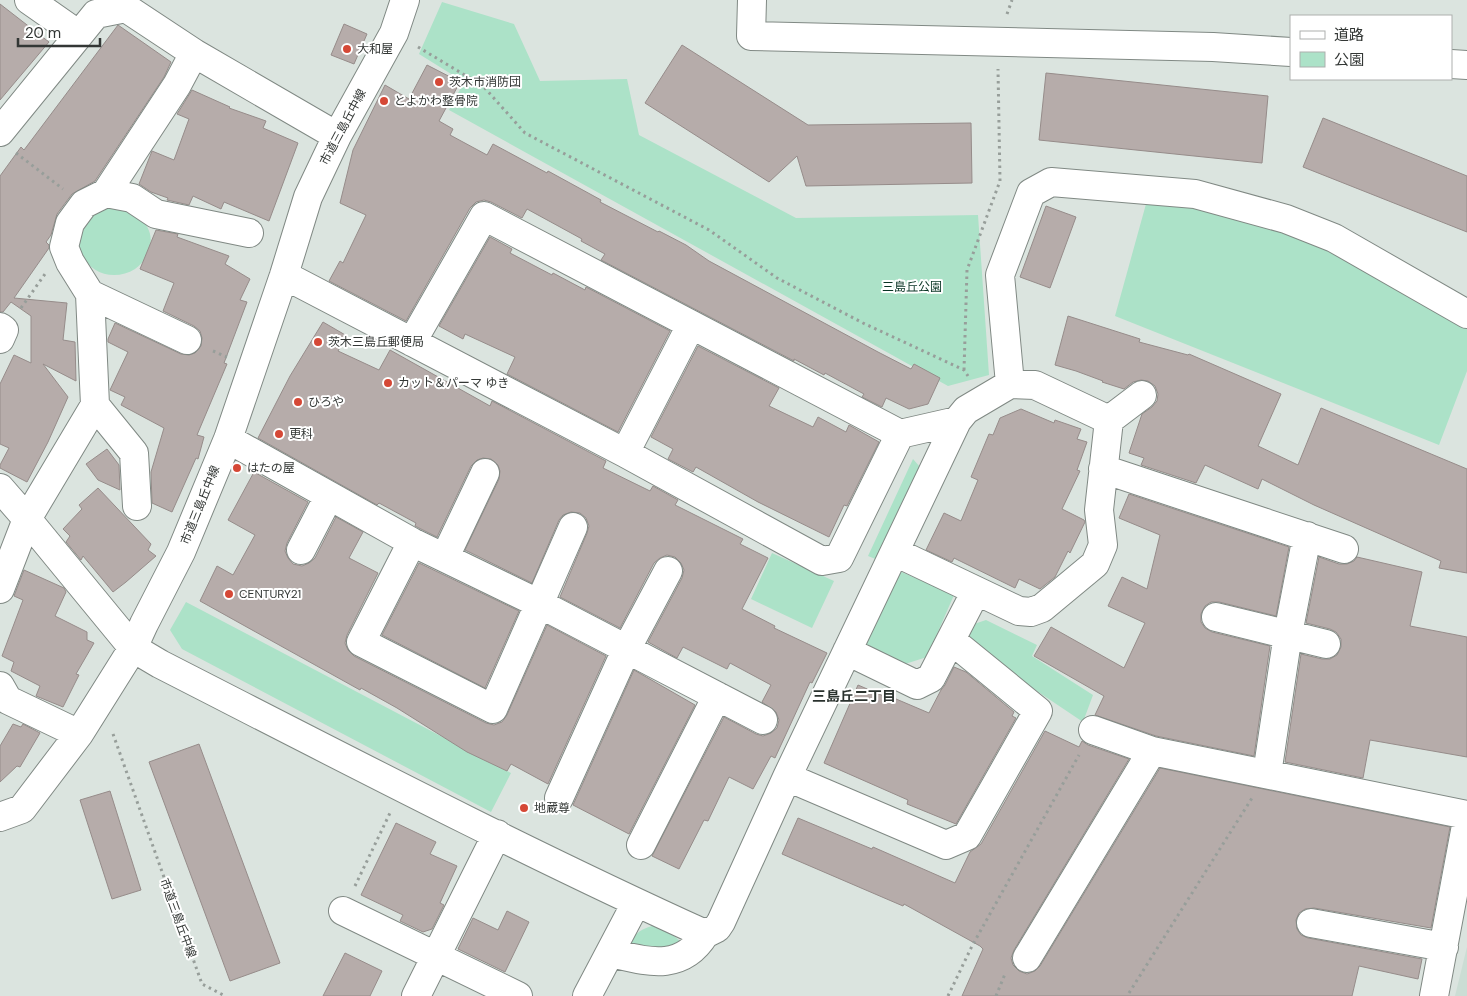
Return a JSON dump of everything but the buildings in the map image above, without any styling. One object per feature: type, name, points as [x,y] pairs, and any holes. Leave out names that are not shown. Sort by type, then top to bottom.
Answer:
[{"type":"street","points":[[29,0],[79,35]]},
{"type":"street","name":"市道三島丘中線","points":[[101,700],[134,648],[144,624],[182,552],[228,438],[308,197],[337,136],[394,33],[405,0]]},
{"type":"street","points":[[752,0],[751,36],[1213,47],[1290,52]]},
{"type":"street","points":[[8,143],[79,35],[96,14],[126,8],[194,52],[337,136]]},
{"type":"street","points":[[0,589],[27,519],[95,405],[90,294],[70,262],[64,248],[70,223],[95,198],[176,85],[194,52]]},
{"type":"street","points":[[1452,64],[1467,65]]},
{"type":"street","points":[[1010,384],[1000,275],[1031,193],[1051,182],[1195,194],[1286,218],[1334,238],[1467,314]]},
{"type":"street","points":[[95,198],[132,198],[156,214],[250,233]]},
{"type":"street","points":[[412,342],[484,216],[690,326],[900,434],[957,421]]},
{"type":"street","points":[[284,274],[625,453],[822,561],[839,558],[900,434]]},
{"type":"street","points":[[90,294],[187,340]]},
{"type":"street","points":[[625,453],[690,326]]},
{"type":"street","points":[[610,953],[658,963],[676,960],[699,943],[705,934],[717,928],[957,421],[966,410],[1010,384],[1035,386],[1109,420]]},
{"type":"street","points":[[895,552],[1019,611],[1031,612],[1042,608],[1095,564],[1103,545],[1098,510],[1109,420],[1142,396]]},
{"type":"street","points":[[95,405],[134,453],[137,506]]},
{"type":"street","points":[[228,438],[412,542],[627,648],[763,720]]},
{"type":"street","points":[[1103,469],[1344,549]]},
{"type":"street","points":[[445,557],[485,473]]},
{"type":"street","points":[[0,488],[134,648],[168,668],[402,788],[636,903],[705,934]]},
{"type":"street","points":[[301,550],[329,496]]},
{"type":"street","points":[[412,542],[362,642],[493,709],[573,527]]},
{"type":"street","points":[[1267,774],[1288,634],[1307,536]]},
{"type":"street","points":[[559,798],[627,648],[668,571]]},
{"type":"street","points":[[847,652],[917,685],[932,678],[976,591]]},
{"type":"street","points":[[1216,617],[1326,644]]},
{"type":"street","points":[[787,777],[946,845],[967,836],[1038,711],[951,640]]},
{"type":"street","points":[[0,686],[8,700],[79,734]]},
{"type":"street","points":[[640,845],[717,696]]},
{"type":"street","points":[[0,817],[22,809],[79,734],[101,700]]},
{"type":"street","points":[[1093,730],[1152,751],[1467,815]]},
{"type":"street","points":[[1027,958],[1152,751]]},
{"type":"street","points":[[1434,996],[1467,820]]},
{"type":"street","points":[[416,996],[497,834]]},
{"type":"street","points":[[587,996],[636,903]]},
{"type":"street","points":[[343,911],[518,996]]},
{"type":"street","points":[[1311,923],[1444,948]]},
{"type":"path","points":[[964,370],[968,270],[1000,181],[998,42],[1012,0]]},
{"type":"path","points":[[394,33],[483,86],[525,133],[709,230],[776,278],[863,323],[964,370],[985,399]]},
{"type":"path","points":[[8,143],[95,198]]},
{"type":"path","points":[[1,332],[64,248]]},
{"type":"path","points":[[187,340],[251,367]]},
{"type":"path","name":"市道三島丘中線","points":[[101,700],[202,984],[225,996]]},
{"type":"path","points":[[948,996],[972,946],[1093,730]]},
{"type":"path","points":[[1129,993],[1267,774]]},
{"type":"path","points":[[343,911],[402,788]]},
{"type":"shaded area","points":[[1467,947],[1467,996],[1455,996]]},
{"type":"green space","name":"三島丘公園","points":[[442,2],[514,24],[540,81],[627,79],[639,135],[796,218],[978,215],[989,375],[948,386],[449,110],[464,82],[419,54]]},
{"type":"green space","points":[[119,204],[147,226],[151,239],[150,247],[144,260],[135,269],[118,275],[109,275],[100,272],[86,262],[78,238],[81,226],[95,210]]},
{"type":"green space","points":[[1146,204],[1207,205],[1331,245],[1467,326],[1467,371],[1439,445],[1115,316]]},
{"type":"green space","points":[[913,459],[920,467],[878,560],[868,556]]},
{"type":"green space","points":[[772,553],[834,581],[812,628],[751,599]]},
{"type":"green space","points":[[897,570],[954,595],[927,657],[905,664],[863,646]]},
{"type":"green space","points":[[186,602],[511,773],[491,812],[182,649],[170,630]]},
{"type":"green space","points":[[986,620],[1037,645],[1032,656],[1093,695],[1083,722],[970,646],[966,631],[968,626]]},
{"type":"green space","points":[[652,926],[679,940],[682,943],[680,950],[628,948],[637,934],[643,929]]},
{"type":"place","name":"大和屋","points":[[347,49]]},
{"type":"place","name":"茨木市消防団","points":[[439,82]]},
{"type":"place","name":"とよかわ整骨院","points":[[384,101]]},
{"type":"place","name":"茨木三島丘郵便局","points":[[318,342]]},
{"type":"place","name":"カット＆パーマ ゆき","points":[[388,383]]},
{"type":"place","name":"ひろや","points":[[298,402]]},
{"type":"place","name":"更科","points":[[279,434]]},
{"type":"place","name":"はたの屋","points":[[237,468]]},
{"type":"place","name":"CENTURY21","points":[[229,594]]},
{"type":"place","name":"地蔵尊","points":[[524,808]]},
{"type":"district","name":"三島丘二丁目","points":[[854,696]]}]
